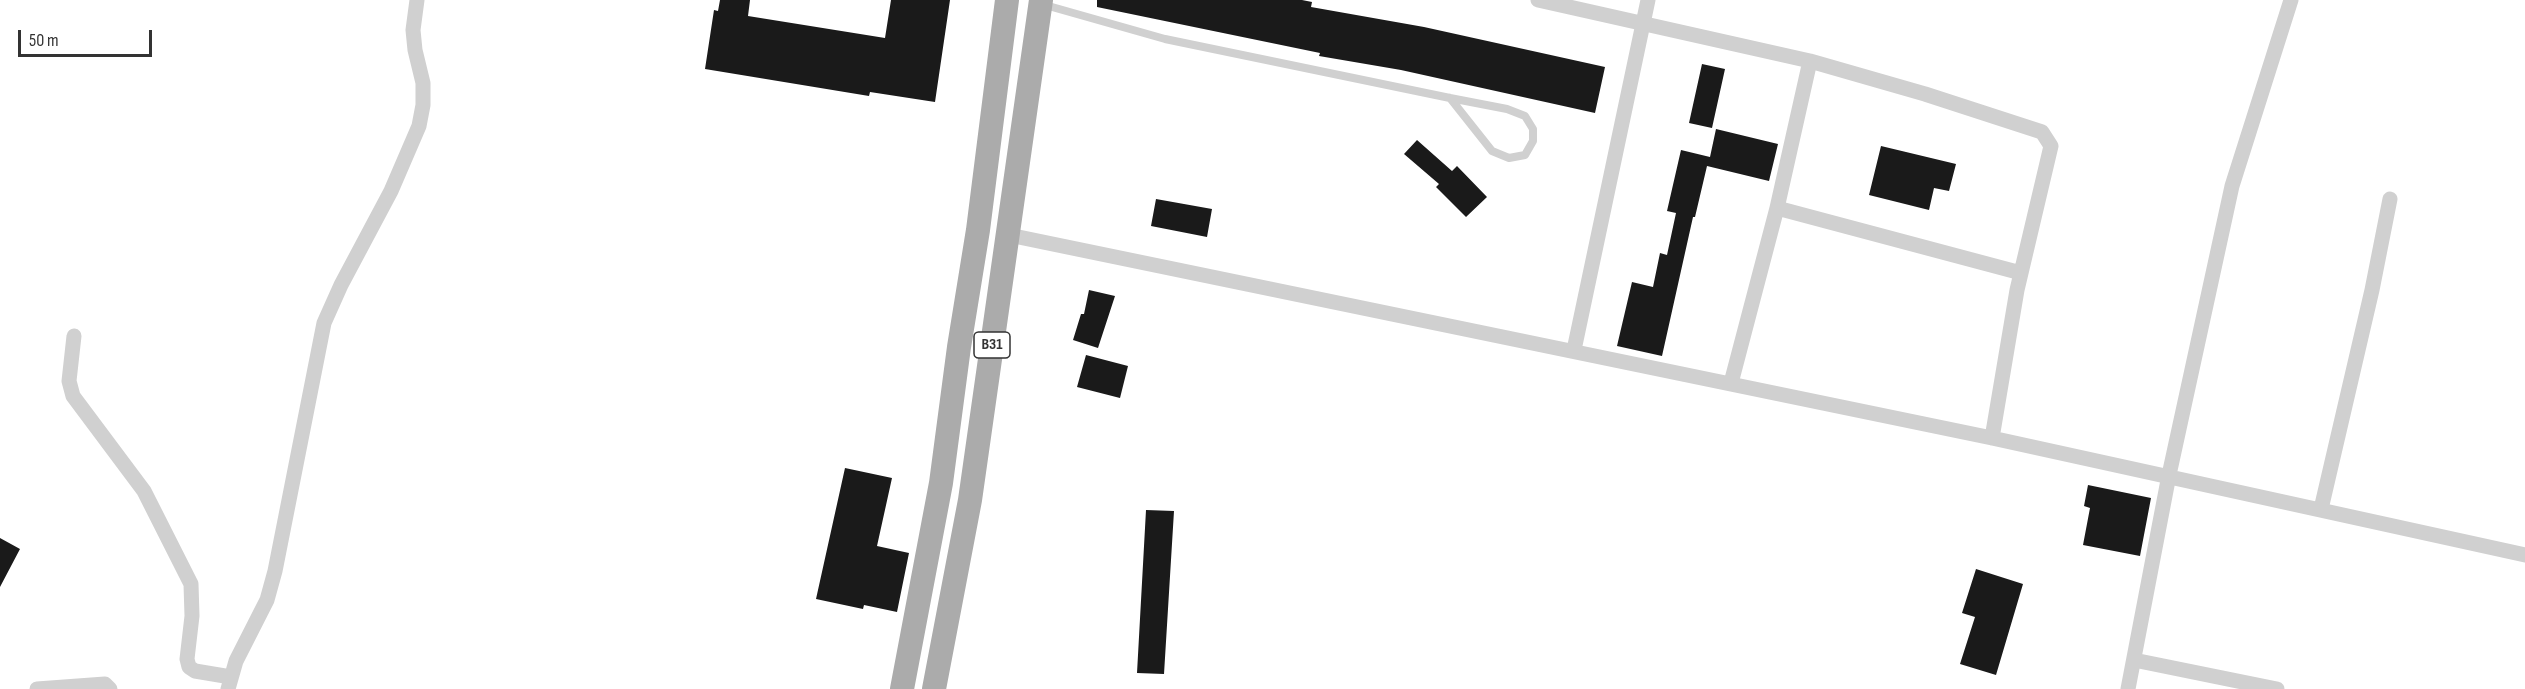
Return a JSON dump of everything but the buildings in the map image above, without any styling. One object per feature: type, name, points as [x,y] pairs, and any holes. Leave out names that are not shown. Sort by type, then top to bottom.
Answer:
[{"type":"main road","name":"B31","points":[[902,689],[941,483],[959,347],[969,297],[1007,0]]},
{"type":"main road","name":"B31","points":[[934,689],[970,500],[1041,2]]},
{"type":"main road","points":[[969,297],[998,301]]},
{"type":"street","points":[[74,336],[69,381],[73,396],[144,491],[191,584],[192,616],[187,659],[189,667],[230,683],[236,661],[267,600],[275,571],[324,323],[341,285],[391,191],[419,126],[423,105],[423,83],[413,30],[417,0]]},
{"type":"street","points":[[1538,0],[1810,61],[1925,94],[2042,132],[2051,147],[2021,273],[1992,438]]},
{"type":"street","points":[[1574,350],[1648,0]]},
{"type":"street","points":[[2128,689],[2169,475],[2232,186],[2291,0]]},
{"type":"street","points":[[1731,383],[1777,208],[1810,61]]},
{"type":"street","points":[[2321,509],[2372,290],[2390,199]]},
{"type":"street","points":[[1777,208],[2021,273]]},
{"type":"street","points":[[1009,235],[1574,350],[2169,475],[2525,555]]},
{"type":"street","points":[[2133,660],[2277,689]]},
{"type":"street","points":[[37,689],[105,684],[110,689]]},
{"type":"lane","points":[[1041,2],[1165,39],[1507,109],[1526,116],[1533,129],[1533,141],[1525,154],[1509,158],[1492,151],[1450,98]]}]
